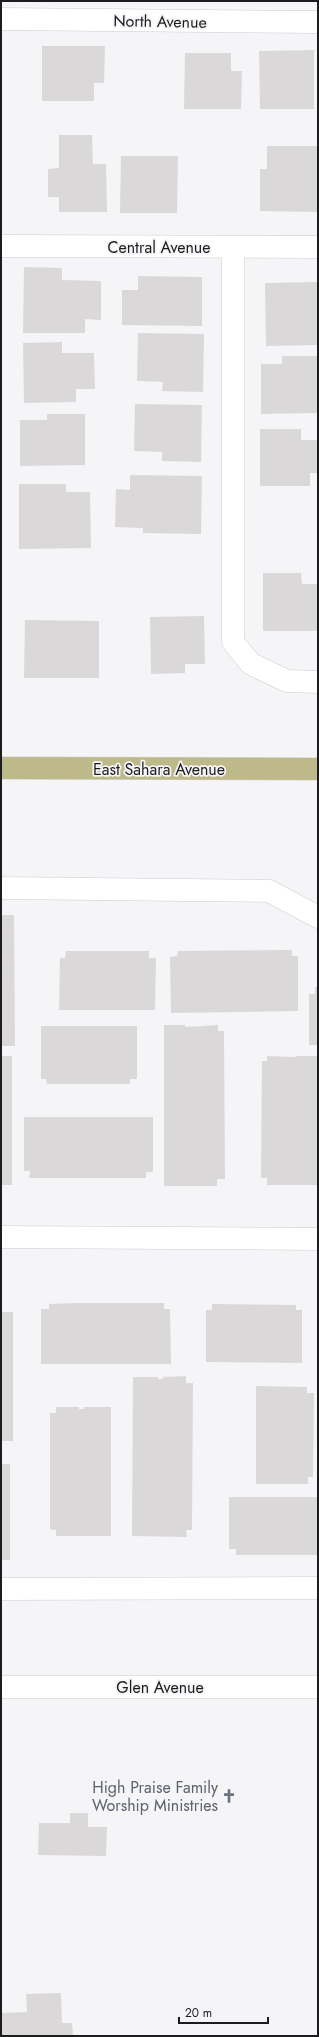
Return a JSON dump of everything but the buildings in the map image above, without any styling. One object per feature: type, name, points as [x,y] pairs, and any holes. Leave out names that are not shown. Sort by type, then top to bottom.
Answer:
[{"type":"main road","name":"East Sahara Avenue","points":[[1,768],[318,769]]},
{"type":"street","name":"North Avenue","points":[[1,19],[318,22]]},
{"type":"street","name":"Central Avenue","points":[[1,246],[318,247]]},
{"type":"street","points":[[233,247],[233,642],[250,664],[287,681],[318,682]]},
{"type":"street","points":[[1,888],[269,892],[318,917]]},
{"type":"street","points":[[1,1237],[318,1239]]},
{"type":"street","points":[[1,1589],[318,1588]]},
{"type":"street","name":"Glen Avenue","points":[[1,1687],[318,1687]]},
{"type":"place","name":"High Praise Family Worship Ministries","points":[[229,1796]]}]
